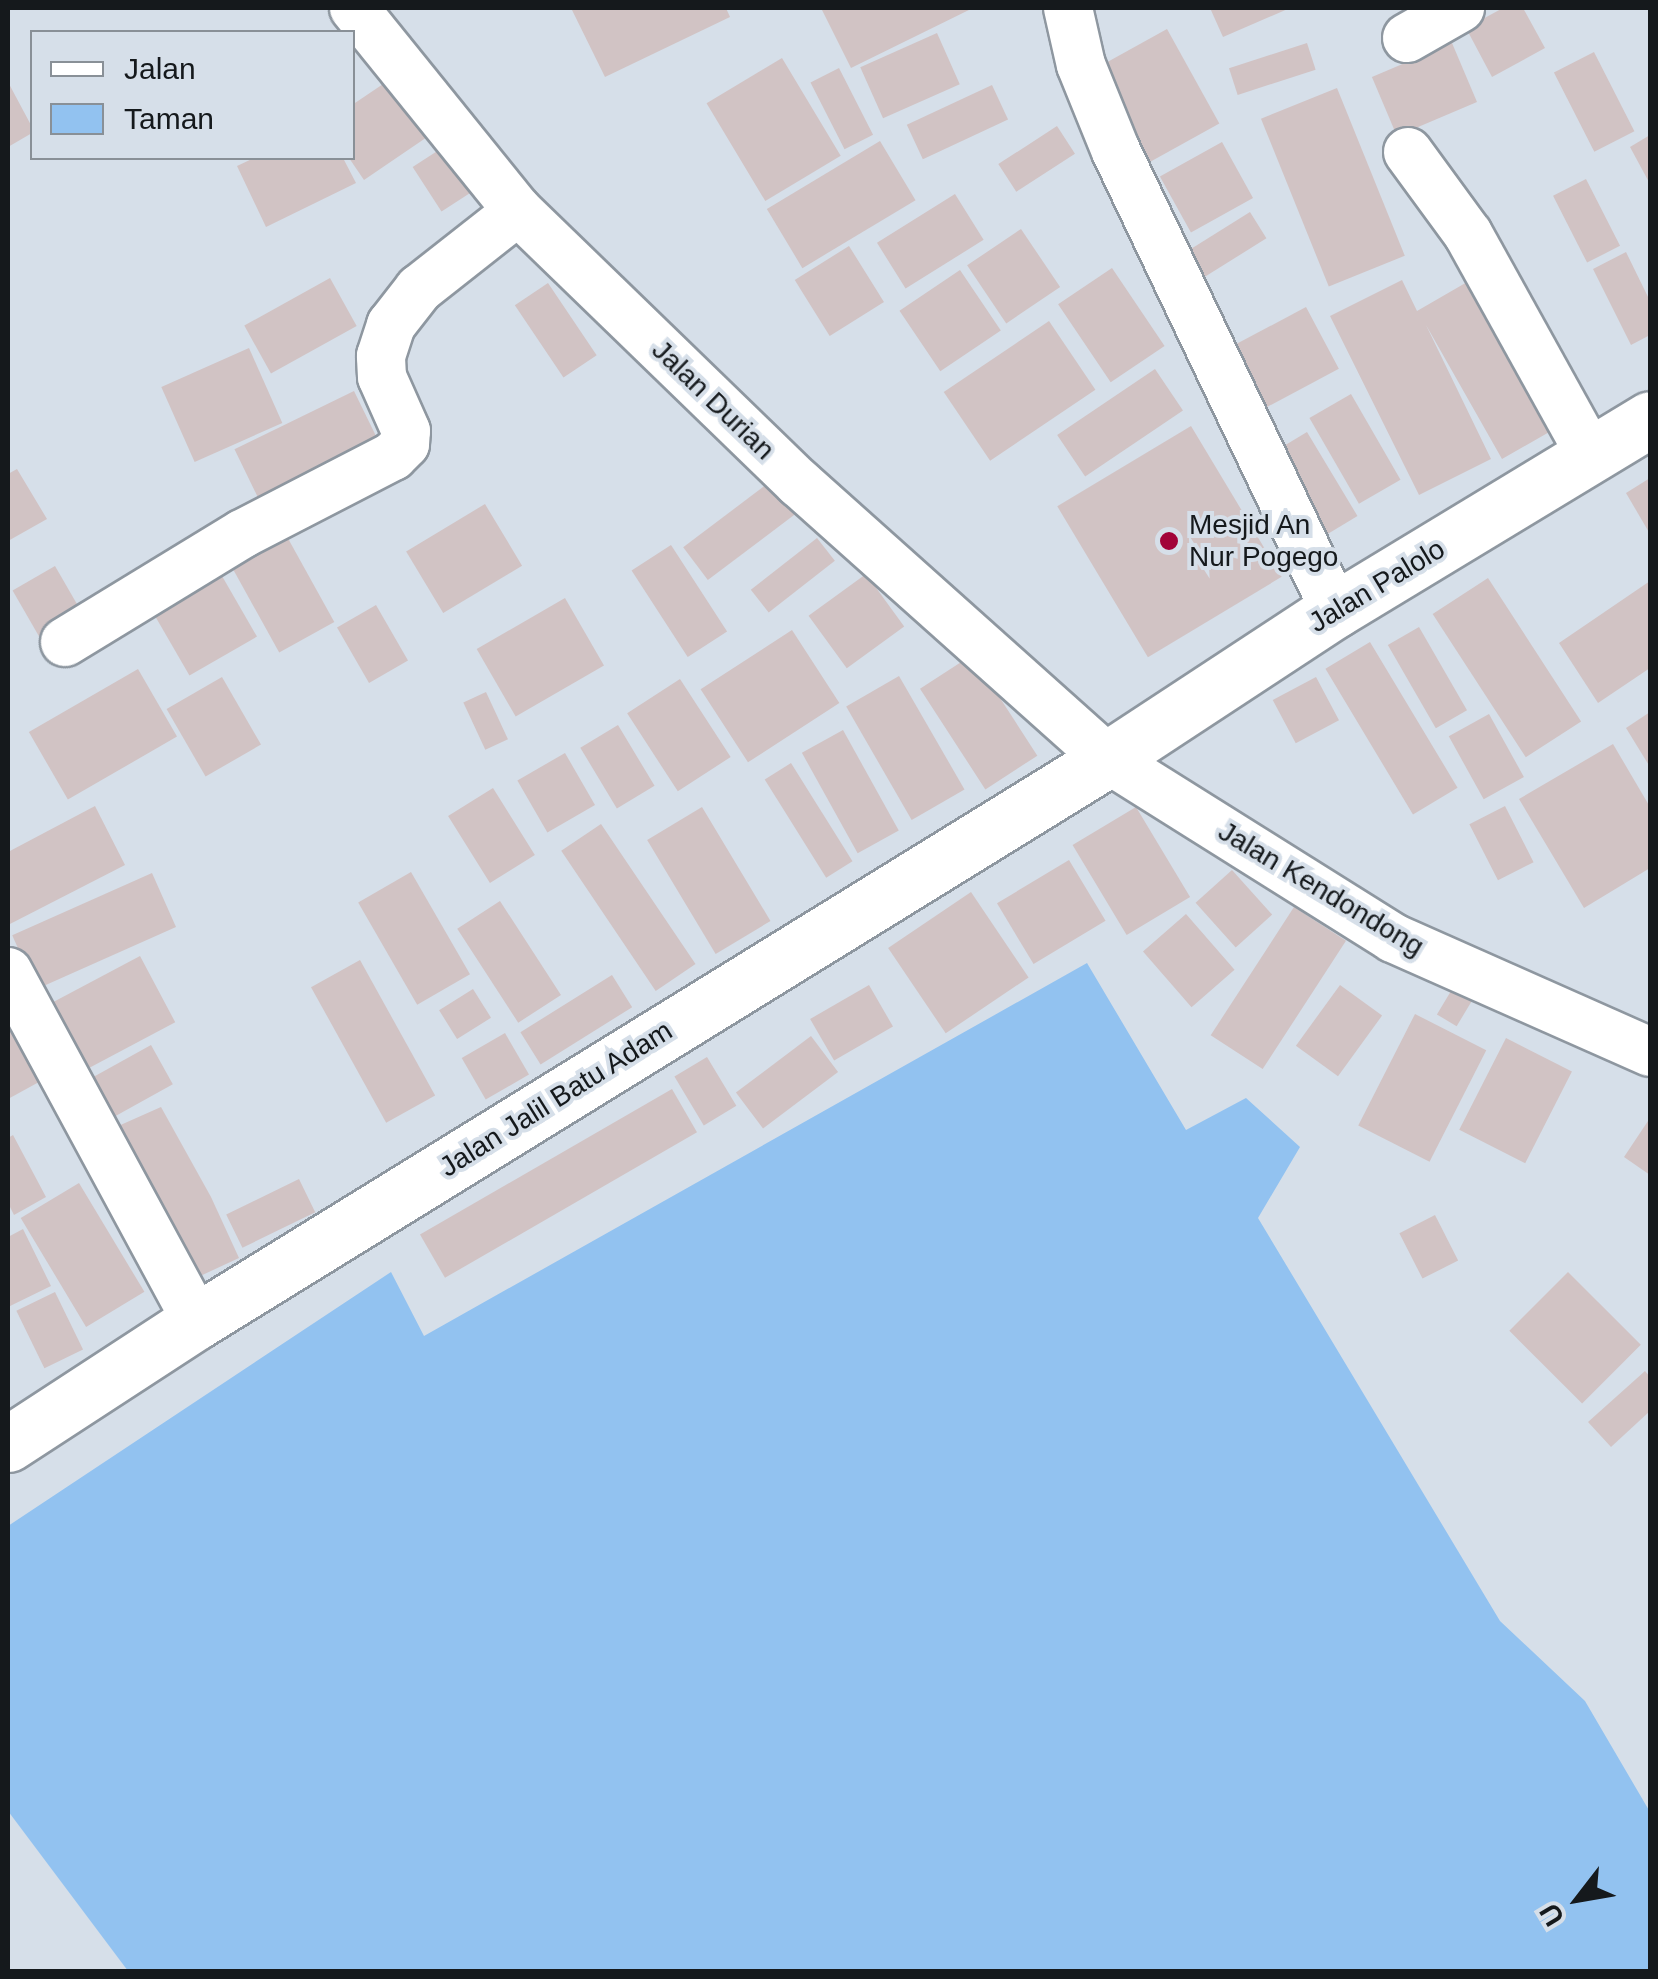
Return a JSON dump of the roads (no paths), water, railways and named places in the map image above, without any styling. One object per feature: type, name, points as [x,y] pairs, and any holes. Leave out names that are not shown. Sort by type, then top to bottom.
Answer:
[{"type":"street","name":"Jalan Durian","points":[[354,8],[518,211],[798,483],[1108,759]]},
{"type":"street","points":[[1068,8],[1081,65],[1116,151],[1336,610]]},
{"type":"street","points":[[1407,38],[1460,8]]},
{"type":"street","points":[[1408,152],[1468,234],[1592,458]]},
{"type":"street","points":[[66,642],[242,534],[394,456],[406,444],[406,432],[382,377],[381,356],[391,325],[419,289],[518,211]]},
{"type":"street","name":"Jalan Palolo","points":[[1108,759],[1336,610],[1592,458],[1650,419]]},
{"type":"street","name":"Jalan Kendondong","points":[[1108,759],[1393,938],[1650,1052]]},
{"type":"street","name":"Jalan Jalil Batu Adam","points":[[8,1444],[197,1320],[1108,759]]},
{"type":"street","points":[[8,972],[197,1320]]},
{"type":"place","name":"Mesjid An Nur Pogego","points":[[1169,541]]}]
